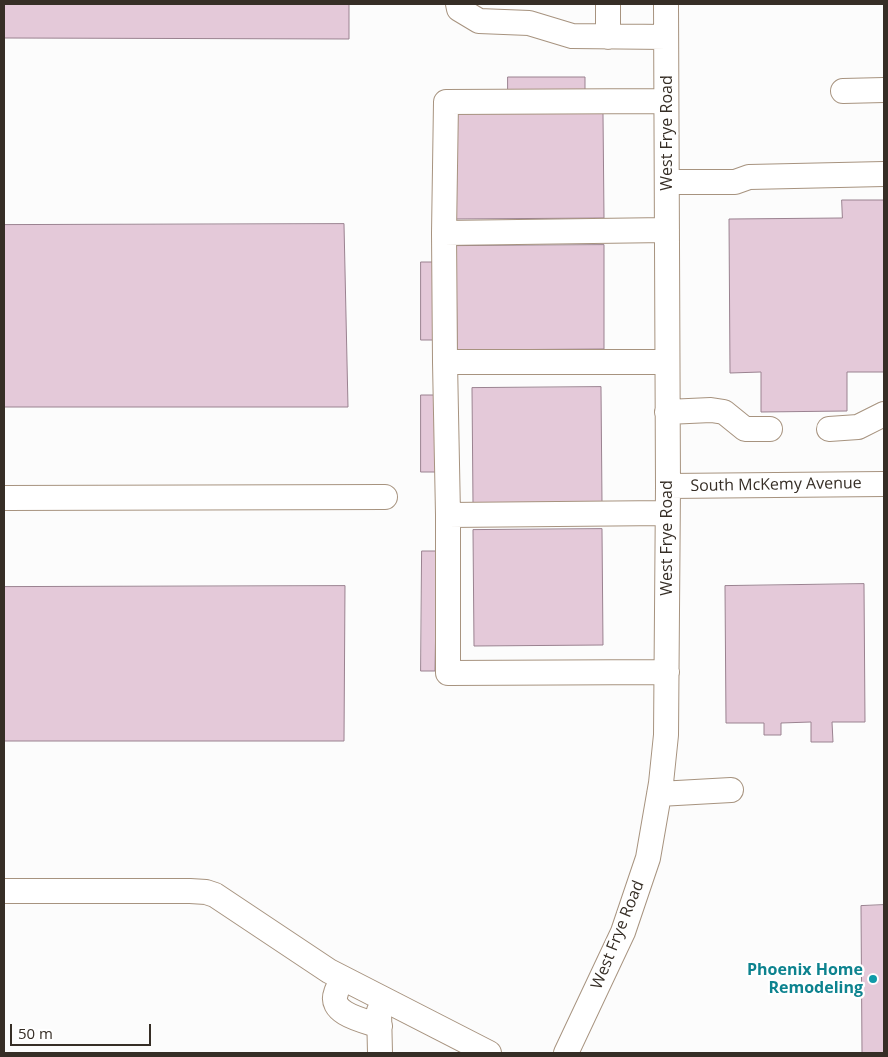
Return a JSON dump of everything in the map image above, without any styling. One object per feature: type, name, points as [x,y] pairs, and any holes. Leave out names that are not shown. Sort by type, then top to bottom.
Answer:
[{"type":"street","points":[[458,4],[459,9],[479,21],[529,23],[572,36],[666,37]]},
{"type":"street","points":[[608,4],[608,36]]},
{"type":"street","name":"West Frye Road","points":[[566,1053],[623,932],[648,858],[659,794],[666,734],[668,486],[666,4]]},
{"type":"street","points":[[843,91],[884,90]]},
{"type":"street","points":[[666,101],[446,102],[444,233],[448,673],[667,672]]},
{"type":"street","points":[[667,182],[735,182],[749,177],[884,174]]},
{"type":"street","points":[[444,233],[667,230]]},
{"type":"street","points":[[445,362],[667,362]]},
{"type":"street","points":[[667,412],[711,410],[724,412],[745,429],[770,429]]},
{"type":"street","points":[[829,429],[858,427],[884,414]]},
{"type":"street","name":"South McKemy Avenue","points":[[668,486],[884,484]]},
{"type":"street","points":[[4,498],[385,496]]},
{"type":"street","points":[[448,515],[667,513]]},
{"type":"street","points":[[659,794],[731,790]]},
{"type":"street","points":[[4,891],[206,892],[222,898],[329,971],[489,1053]]},
{"type":"street","points":[[344,979],[335,994],[337,1008],[347,1014],[380,1026]]},
{"type":"street","points":[[379,997],[380,1053]]},
{"type":"building","points":[[4,4],[349,4],[349,39],[4,38]]},
{"type":"building","points":[[508,77],[585,77],[585,92],[508,92]]},
{"type":"building","points":[[603,113],[604,218],[454,219],[454,114]]},
{"type":"building","points":[[842,200],[884,200],[884,372],[847,372],[847,411],[761,412],[761,372],[730,373],[729,219],[842,218]]},
{"type":"building","points":[[344,224],[348,407],[4,407],[4,225]]},
{"type":"building","points":[[604,245],[604,349],[457,350],[456,246]]},
{"type":"building","points":[[421,262],[436,262],[436,340],[421,340]]},
{"type":"building","points":[[601,387],[602,503],[473,504],[472,388]]},
{"type":"building","points":[[421,395],[437,395],[437,472],[421,472]]},
{"type":"building","points":[[602,529],[603,645],[474,646],[473,530]]},
{"type":"building","points":[[422,551],[437,551],[435,671],[421,671]]},
{"type":"building","points":[[864,584],[865,722],[832,722],[833,742],[811,742],[811,722],[781,723],[781,735],[764,735],[764,723],[726,723],[725,586]]},
{"type":"building","points":[[345,586],[344,741],[4,741],[4,587]]},
{"type":"building","name":"Phoenix Home Remodeling","points":[[884,905],[884,1053],[862,1053],[861,906]]},
{"type":"place","name":"Phoenix Home Remodeling","points":[[873,979]]}]
